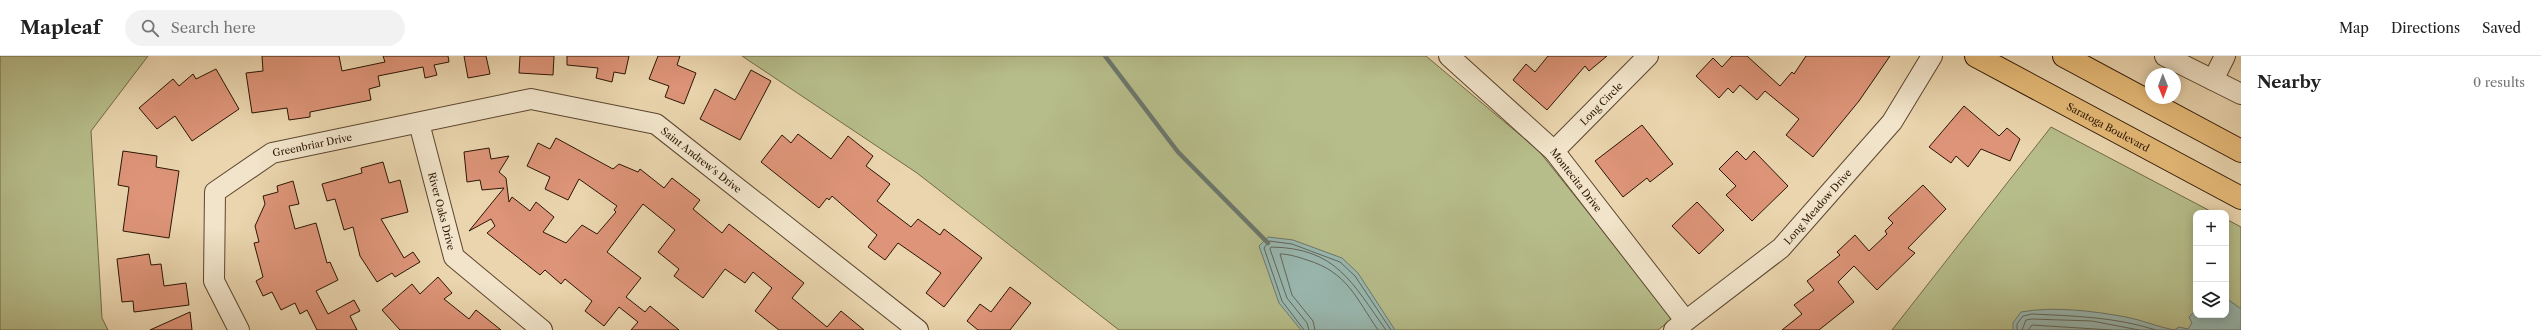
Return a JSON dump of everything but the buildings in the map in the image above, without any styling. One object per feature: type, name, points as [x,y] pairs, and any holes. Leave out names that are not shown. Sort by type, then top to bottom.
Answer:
[{"type":"main road","name":"Saratoga Boulevard","points":[[1976,56],[2241,198]]},
{"type":"main road","points":[[2064,56],[2145,96]]},
{"type":"main road","points":[[2159,104],[2241,152]]},
{"type":"street","name":"Montecita Drive","points":[[1449,56],[1554,152],[1679,325]]},
{"type":"street","name":"Long Circle","points":[[1554,152],[1648,56]]},
{"type":"street","name":"Long Meadow Drive","points":[[1679,325],[1781,248],[1892,122],[1932,56]]},
{"type":"street","points":[[2213,80],[2225,56]]},
{"type":"street","points":[[2171,61],[2241,94]]},
{"type":"street","name":"Saint Andrew's Drive","points":[[418,123],[531,99],[656,124],[918,330]]},
{"type":"street","name":"Greenbriar Drive","points":[[239,330],[214,281],[215,192],[272,153],[418,123]]},
{"type":"street","name":"River Oaks Drive","points":[[418,123],[454,258],[542,330]]},
{"type":"green space","points":[[0,56],[148,56],[91,131],[102,318],[108,330],[0,330]]},
{"type":"green space","points":[[742,56],[1426,56],[1538,150],[1673,318],[1658,330],[1119,330],[917,173]]},
{"type":"green space","points":[[2051,127],[2208,210],[2193,210],[2193,318],[2229,318],[2229,221],[2241,227],[2241,330],[1892,330]]},
{"type":"water","points":[[1268,237],[1293,240],[1342,258],[1358,273],[1395,330],[1301,330],[1279,303],[1259,246]]},
{"type":"water","points":[[2229,300],[2241,309],[2241,330],[2174,330],[2179,327],[2188,329],[2192,323],[2189,317],[2193,313],[2193,318],[2229,318]]},
{"type":"water","points":[[2060,309],[2087,311],[2126,317],[2174,330],[2013,330],[2013,323],[2021,312]]},
{"type":"waterway","points":[[1105,56],[1178,152],[1268,243]]}]
